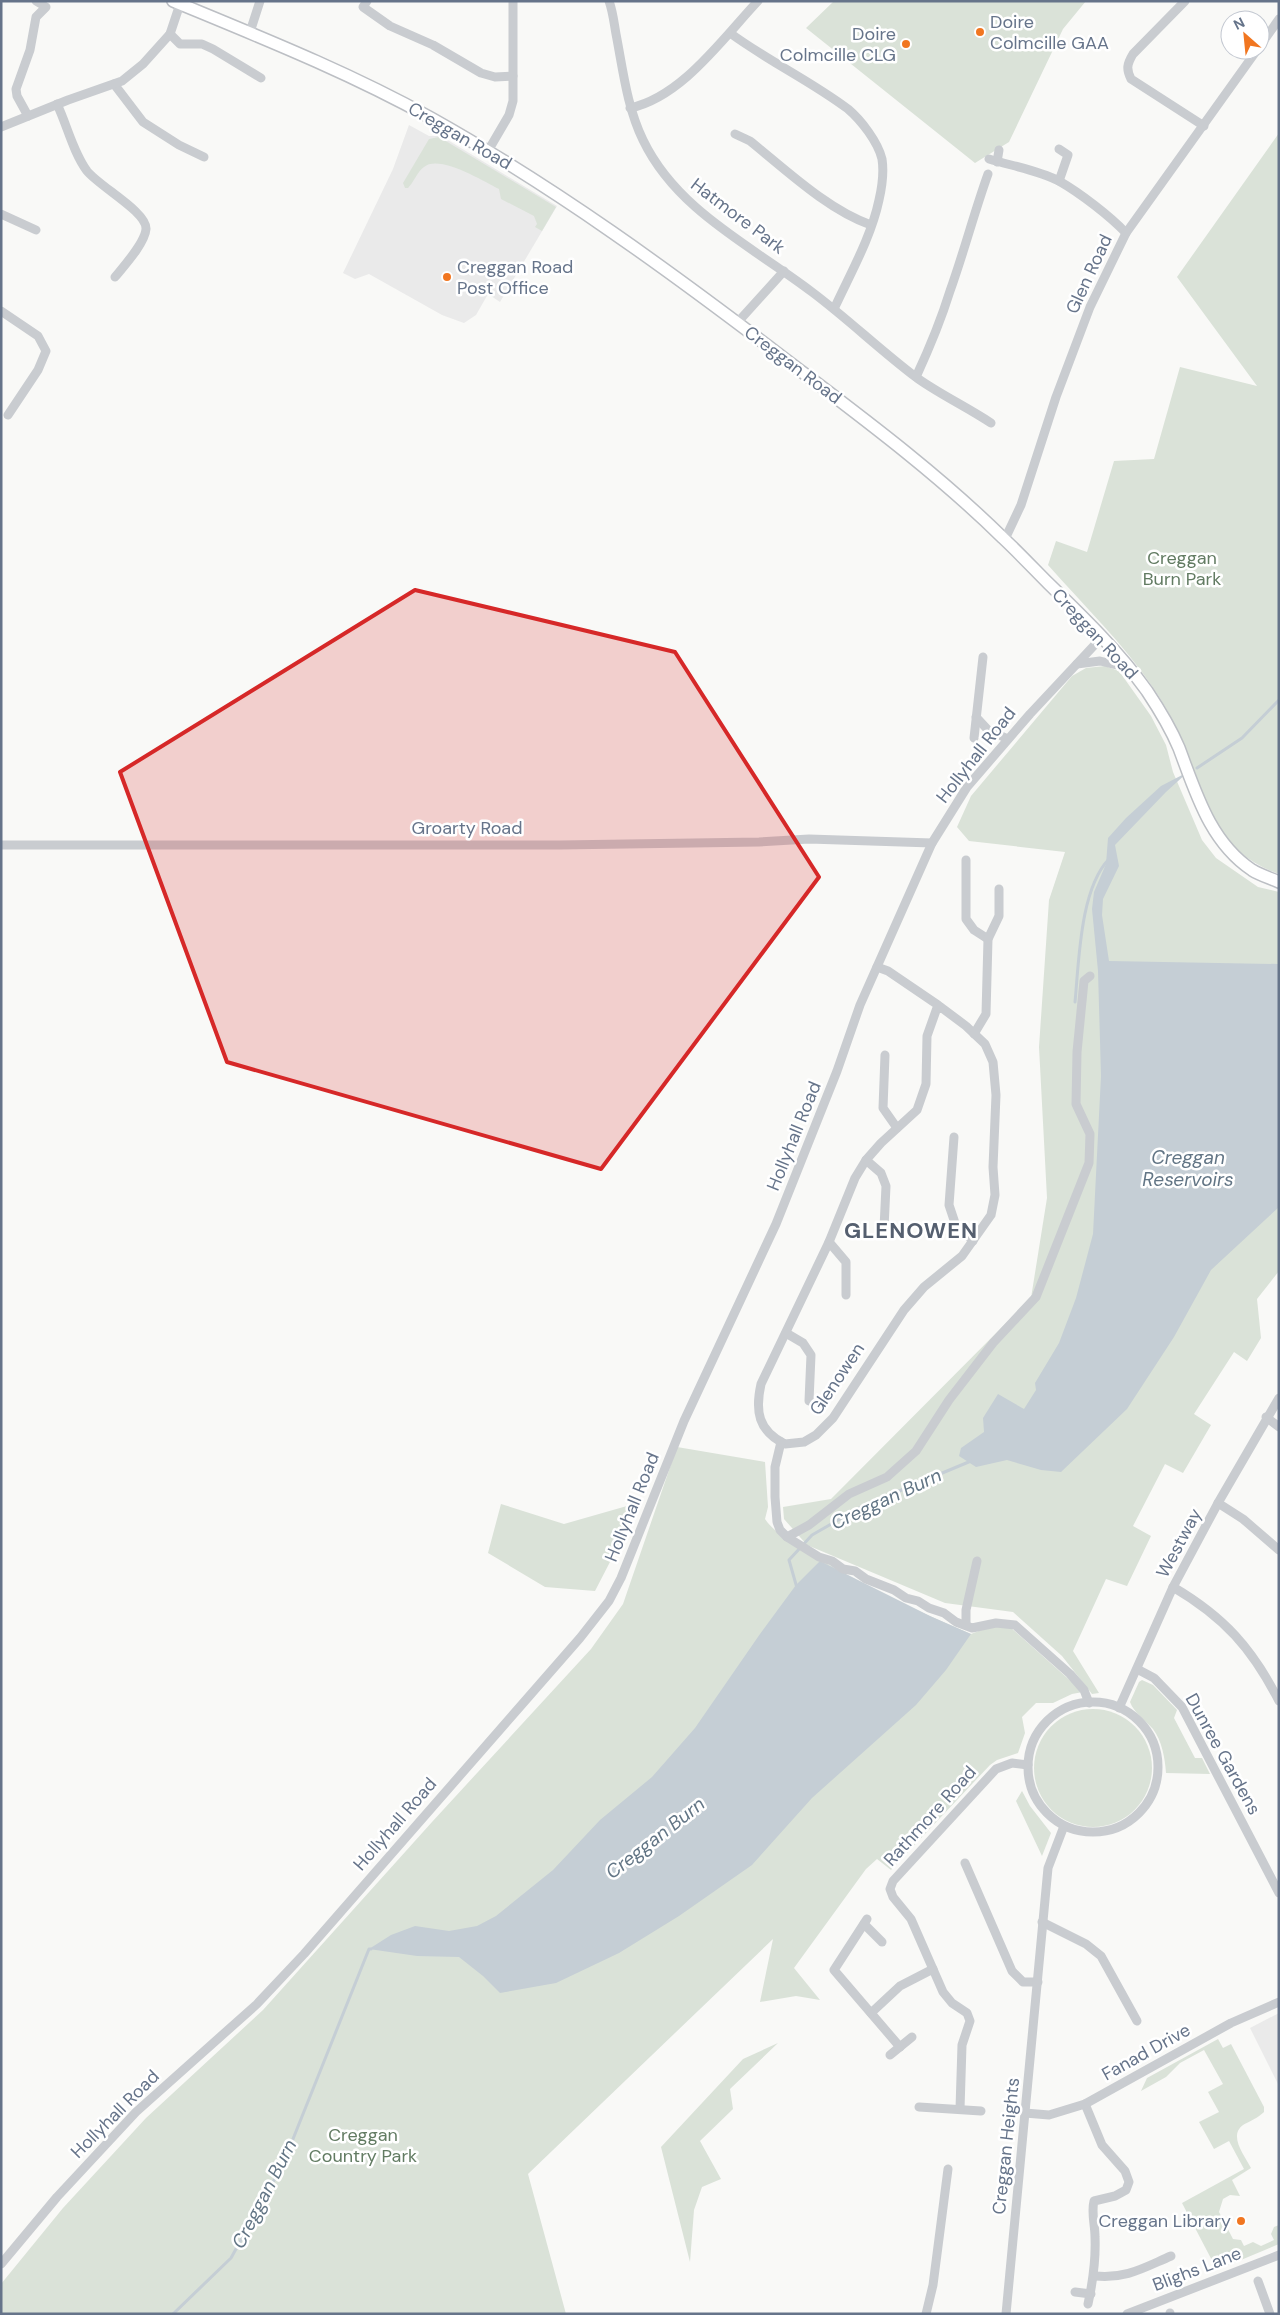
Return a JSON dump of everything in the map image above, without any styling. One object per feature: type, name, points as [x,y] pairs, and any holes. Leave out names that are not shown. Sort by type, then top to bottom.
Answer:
[{"type":"main road","name":"Creggan Road","points":[[177,3],[322,63],[428,116],[488,151],[640,252],[737,323],[940,479],[1005,539],[1130,668],[1165,720],[1178,745],[1197,797],[1222,843],[1255,872],[1279,882]]},
{"type":"street","points":[[28,116],[17,96],[16,89],[30,50],[36,17],[46,7],[36,1]]},
{"type":"street","points":[[250,32],[260,1]]},
{"type":"street","points":[[367,1],[363,7],[390,26],[433,46],[481,73],[495,77],[513,76]]},
{"type":"street","points":[[488,151],[509,115],[513,101],[513,1]]},
{"type":"street","name":"Hatmore Park","points":[[609,1],[630,108],[643,140],[658,166],[676,190],[696,209],[834,309],[916,377],[991,423]]},
{"type":"street","points":[[630,108],[665,94],[700,64],[758,1]]},
{"type":"street","points":[[1185,1],[1133,54],[1127,62],[1127,71],[1131,79],[1204,126]]},
{"type":"street","points":[[1,127],[57,104],[122,81],[143,64],[170,34],[177,3]]},
{"type":"street","points":[[1270,32],[1279,19]]},
{"type":"street","points":[[730,33],[758,54],[849,110],[875,142],[882,158],[883,176],[879,202],[872,225],[834,309]]},
{"type":"street","points":[[170,34],[180,44],[202,44],[213,49],[261,78]]},
{"type":"street","name":"Glen Road","points":[[1005,539],[1021,505],[1056,397],[1090,307],[1126,233],[1250,60]]},
{"type":"street","points":[[114,84],[127,104],[143,122],[173,142],[204,157]]},
{"type":"street","points":[[57,104],[86,169],[96,182],[124,201],[143,220],[146,228],[142,238],[115,277]]},
{"type":"street","points":[[735,134],[750,142],[832,204],[856,219],[872,225]]},
{"type":"street","points":[[1058,149],[1071,157],[1059,181]]},
{"type":"street","points":[[999,150],[993,161],[1033,171],[1059,181],[1112,219],[1126,233]]},
{"type":"street","points":[[916,377],[927,356],[951,290],[973,216],[988,174]]},
{"type":"street","points":[[1,214],[36,230]]},
{"type":"street","name":"Hatmore Park","points":[[737,323],[784,271]]},
{"type":"street","points":[[1,311],[38,336],[46,351],[38,370],[8,415]]},
{"type":"street","name":"Hollyhall Road","points":[[1,2264],[57,2197],[136,2112],[256,2004],[304,1954],[538,1688],[609,1601],[621,1578],[684,1421],[776,1224],[876,967],[932,843],[967,787],[1008,739],[1102,637]]},
{"type":"street","points":[[974,738],[982,656]]},
{"type":"street","points":[[1077,664],[1100,661],[1130,668]]},
{"type":"street","points":[[976,716],[988,730],[1008,739]]},
{"type":"street","name":"Groarty Road","points":[[1,845],[560,845],[759,842],[809,839],[932,843]]},
{"type":"street","points":[[966,860],[966,918],[974,930],[988,939]]},
{"type":"street","points":[[974,1034],[986,1014],[988,939],[999,916],[999,889]]},
{"type":"street","name":"Glenowen","points":[[780,1442],[790,1444],[804,1442],[816,1435],[833,1418],[904,1310],[924,1287],[962,1256],[992,1215],[995,1195],[996,1095],[993,1062],[985,1044],[938,1005],[888,971],[876,967]]},
{"type":"street","points":[[788,1537],[809,1525],[849,1494],[887,1477],[916,1450],[949,1400],[993,1343],[1036,1297],[1089,1163],[1090,1134],[1076,1104],[1077,1052],[1084,981],[1090,976]]},
{"type":"street","points":[[938,1005],[927,1036],[926,1084],[917,1110],[866,1160],[855,1178],[828,1242],[761,1384],[757,1403],[762,1424],[780,1442],[775,1467],[776,1504],[780,1530],[819,1557],[832,1561],[843,1568],[856,1571],[866,1579],[894,1590],[906,1598],[918,1600],[929,1608],[937,1609],[956,1622],[972,1628],[996,1623],[1014,1625],[1070,1674],[1084,1690],[1089,1703]]},
{"type":"street","points":[[885,1055],[883,1108],[897,1128]]},
{"type":"street","points":[[954,1137],[949,1205],[955,1223],[973,1241]]},
{"type":"street","points":[[866,1160],[881,1173],[886,1186],[884,1228]]},
{"type":"street","points":[[828,1242],[846,1262],[846,1295]]},
{"type":"street","points":[[786,1333],[803,1343],[811,1355],[809,1400]]},
{"type":"street","name":"Westway","points":[[1120,1708],[1173,1587],[1266,1417],[1279,1398]]},
{"type":"street","points":[[1266,1417],[1279,1427]]},
{"type":"street","points":[[1218,1503],[1243,1519],[1279,1550]]},
{"type":"street","points":[[966,1625],[966,1610],[977,1561]]},
{"type":"street","points":[[1173,1587],[1199,1603],[1221,1620],[1238,1638],[1264,1672],[1279,1701]]},
{"type":"street","name":"Dunree Gardens","points":[[1137,1669],[1154,1678],[1182,1707],[1279,1894]]},
{"type":"street","points":[[1089,1703],[1104,1703],[1120,1708],[1134,1716],[1145,1728],[1153,1742],[1158,1758],[1158,1774],[1154,1790],[1146,1805],[1135,1817],[1123,1825],[1108,1831],[1078,1831],[1064,1826],[1041,1807],[1029,1780],[1028,1765],[1031,1749],[1037,1735],[1046,1722],[1059,1712],[1073,1706],[1089,1703]]},
{"type":"street","name":"Rathmore Road","points":[[960,2109],[962,2045],[970,2022],[967,2013],[952,2003],[943,1992],[911,1920],[892,1897],[890,1889],[893,1881],[996,1769],[1012,1762],[1028,1765]]},
{"type":"street","name":"Creggan Heights","points":[[1006,2314],[1048,1868],[1064,1826]]},
{"type":"street","points":[[965,1863],[1012,1972],[1023,1982],[1038,1982]]},
{"type":"street","points":[[882,1942],[865,1922],[834,1970],[900,2046]]},
{"type":"street","points":[[1042,1922],[1086,1944],[1101,1956],[1137,2021]]},
{"type":"street","points":[[871,2012],[900,1986],[933,1969]]},
{"type":"street","name":"Fanad Drive","points":[[1025,2113],[1049,2115],[1085,2104],[1231,2024],[1279,2002]]},
{"type":"street","points":[[890,2055],[912,2037]]},
{"type":"street","points":[[1085,2104],[1102,2145],[1125,2171],[1129,2182],[1126,2190],[1114,2196],[1094,2201],[1092,2209],[1095,2235],[1095,2276],[1088,2304]]},
{"type":"street","points":[[919,2107],[982,2111]]},
{"type":"street","points":[[926,2314],[933,2286],[948,2169]]},
{"type":"street","name":"Blighs Lane","points":[[1127,2314],[1279,2255]]},
{"type":"street","points":[[1095,2276],[1114,2278],[1133,2273],[1171,2256]]},
{"type":"street","points":[[1258,2281],[1270,2314]]},
{"type":"street","points":[[1075,2292],[1091,2294]]},
{"type":"highlighted area","points":[[415,590],[675,652],[819,877],[601,1169],[227,1062],[120,772]]},
{"type":"shaded area","points":[[409,125],[429,136],[441,136],[557,206],[500,302],[488,294],[476,315],[464,323],[442,315],[369,274],[355,279],[343,273],[393,169]]},
{"type":"shaded area","points":[[1279,2013],[1279,2086],[1250,2028]]},
{"type":"green space","points":[[834,1],[1086,1],[1063,29],[1009,142],[975,163],[806,28]]},
{"type":"green space","name":"Creggan Burn Park","points":[[1279,133],[1279,874],[1255,863],[1236,848],[1222,831],[1200,790],[1171,718],[1154,689],[1117,641],[1048,565],[1056,541],[1087,552],[1114,461],[1154,459],[1180,367],[1257,386],[1177,277]]},
{"type":"green space","points":[[439,137],[556,207],[542,231],[535,227],[537,224],[534,216],[501,199],[499,189],[450,166],[431,164],[424,167],[408,188],[405,188],[403,183],[429,139]]},
{"type":"green space","points":[[1105,666],[1119,671],[1151,716],[1166,745],[1173,772],[1202,840],[1216,858],[1258,887],[1279,892],[1279,1271],[1257,1299],[1261,1338],[1247,1361],[1234,1352],[1194,1414],[1211,1425],[1183,1473],[1165,1464],[1133,1526],[1151,1536],[1127,1586],[1106,1579],[1073,1651],[1099,1693],[1092,1694],[1062,1656],[1013,1612],[945,1603],[807,1545],[784,1519],[783,1507],[831,1499],[1031,1298],[1047,1198],[1039,1047],[1049,900],[1065,852],[969,841],[957,827],[971,796],[1072,676],[1086,668]]},
{"type":"green space","name":"Creggan Country Park","points":[[677,1447],[765,1462],[768,1507],[765,1519],[781,1535],[820,1560],[862,1583],[905,1605],[971,1634],[991,1626],[1010,1627],[1083,1692],[1072,1694],[1053,1703],[1036,1703],[1022,1717],[1025,1733],[1018,1753],[997,1760],[990,1765],[891,1870],[877,1859],[866,1869],[794,1968],[820,2000],[796,1996],[760,2002],[773,1939],[528,2174],[566,2314],[1,2314],[1,2284],[63,2208],[146,2118],[263,2010],[591,1649],[623,1604]]},
{"type":"green space","points":[[641,1502],[595,1591],[545,1587],[488,1553],[501,1504],[564,1524]]},
{"type":"green space","points":[[1142,1680],[1153,1685],[1177,1710],[1174,1718],[1195,1758],[1202,1758],[1210,1774],[1166,1773],[1159,1739],[1130,1702],[1139,1682]]},
{"type":"green space","points":[[1093,1709],[1116,1713],[1135,1726],[1148,1745],[1152,1768],[1148,1791],[1135,1810],[1116,1823],[1093,1827],[1070,1823],[1051,1810],[1038,1791],[1034,1768],[1038,1745],[1051,1726],[1070,1713]]},
{"type":"green space","points":[[1022,1791],[1030,1806],[1051,1833],[1042,1856],[1016,1801]]},
{"type":"green space","points":[[1218,2039],[1223,2048],[1231,2044],[1264,2107],[1262,2114],[1243,2125],[1239,2130],[1237,2140],[1251,2168],[1232,2180],[1240,2196],[1230,2195],[1223,2199],[1219,2212],[1233,2239],[1241,2240],[1244,2246],[1253,2242],[1261,2246],[1274,2240],[1271,2234],[1274,2227],[1279,2225],[1279,2244],[1217,2270],[1182,2203],[1244,2169],[1229,2141],[1214,2149],[1199,2122],[1219,2112],[1208,2092],[1223,2084],[1204,2050],[1180,2063],[1166,2077],[1141,2091],[1147,2078]]},
{"type":"green space","points":[[778,2043],[730,2089],[733,2109],[700,2141],[721,2179],[702,2187],[694,2210],[690,2262],[661,2147],[743,2059]]},
{"type":"water","name":"Creggan Reservoirs","points":[[1188,772],[1115,845],[1119,866],[1103,899],[1102,915],[1109,961],[1279,964],[1279,1207],[1211,1270],[1174,1337],[1127,1409],[1061,1472],[1041,1470],[1007,1460],[976,1467],[959,1456],[961,1448],[984,1432],[983,1418],[998,1394],[1024,1409],[1036,1390],[1035,1383],[1059,1343],[1076,1298],[1093,1234],[1101,1076],[1098,971],[1092,909],[1094,892],[1106,864],[1108,838],[1126,818],[1161,786]]},
{"type":"water","points":[[820,1561],[930,1616],[971,1634],[946,1670],[916,1705],[812,1798],[752,1865],[679,1916],[619,1953],[556,1983],[500,1993],[483,1976],[459,1957],[417,1956],[369,1949],[391,1935],[415,1926],[449,1931],[477,1926],[496,1916],[553,1870],[600,1820],[652,1777],[695,1728],[796,1585]]},
{"type":"waterway","name":"Creggan Burn","points":[[1197,768],[1242,738],[1279,700]]},
{"type":"waterway","points":[[1075,1002],[1080,947],[1087,907],[1099,872],[1109,859]]},
{"type":"waterway","name":"Creggan Burn","points":[[797,1588],[789,1560],[812,1535],[861,1507],[971,1461]]},
{"type":"waterway","name":"Creggan Burn","points":[[173,2314],[231,2258],[283,2164],[369,1949],[371,1949]]},
{"type":"place","name":"Doire Colmcille GAA","points":[[980,32]]},
{"type":"place","name":"Doire Colmcille CLG","points":[[906,44]]},
{"type":"place","name":"Creggan Road Post Office","points":[[447,277]]},
{"type":"place","name":"Creggan Library","points":[[1241,2221]]},
{"type":"district","name":"GLENOWEN","points":[[911,1230]]}]
